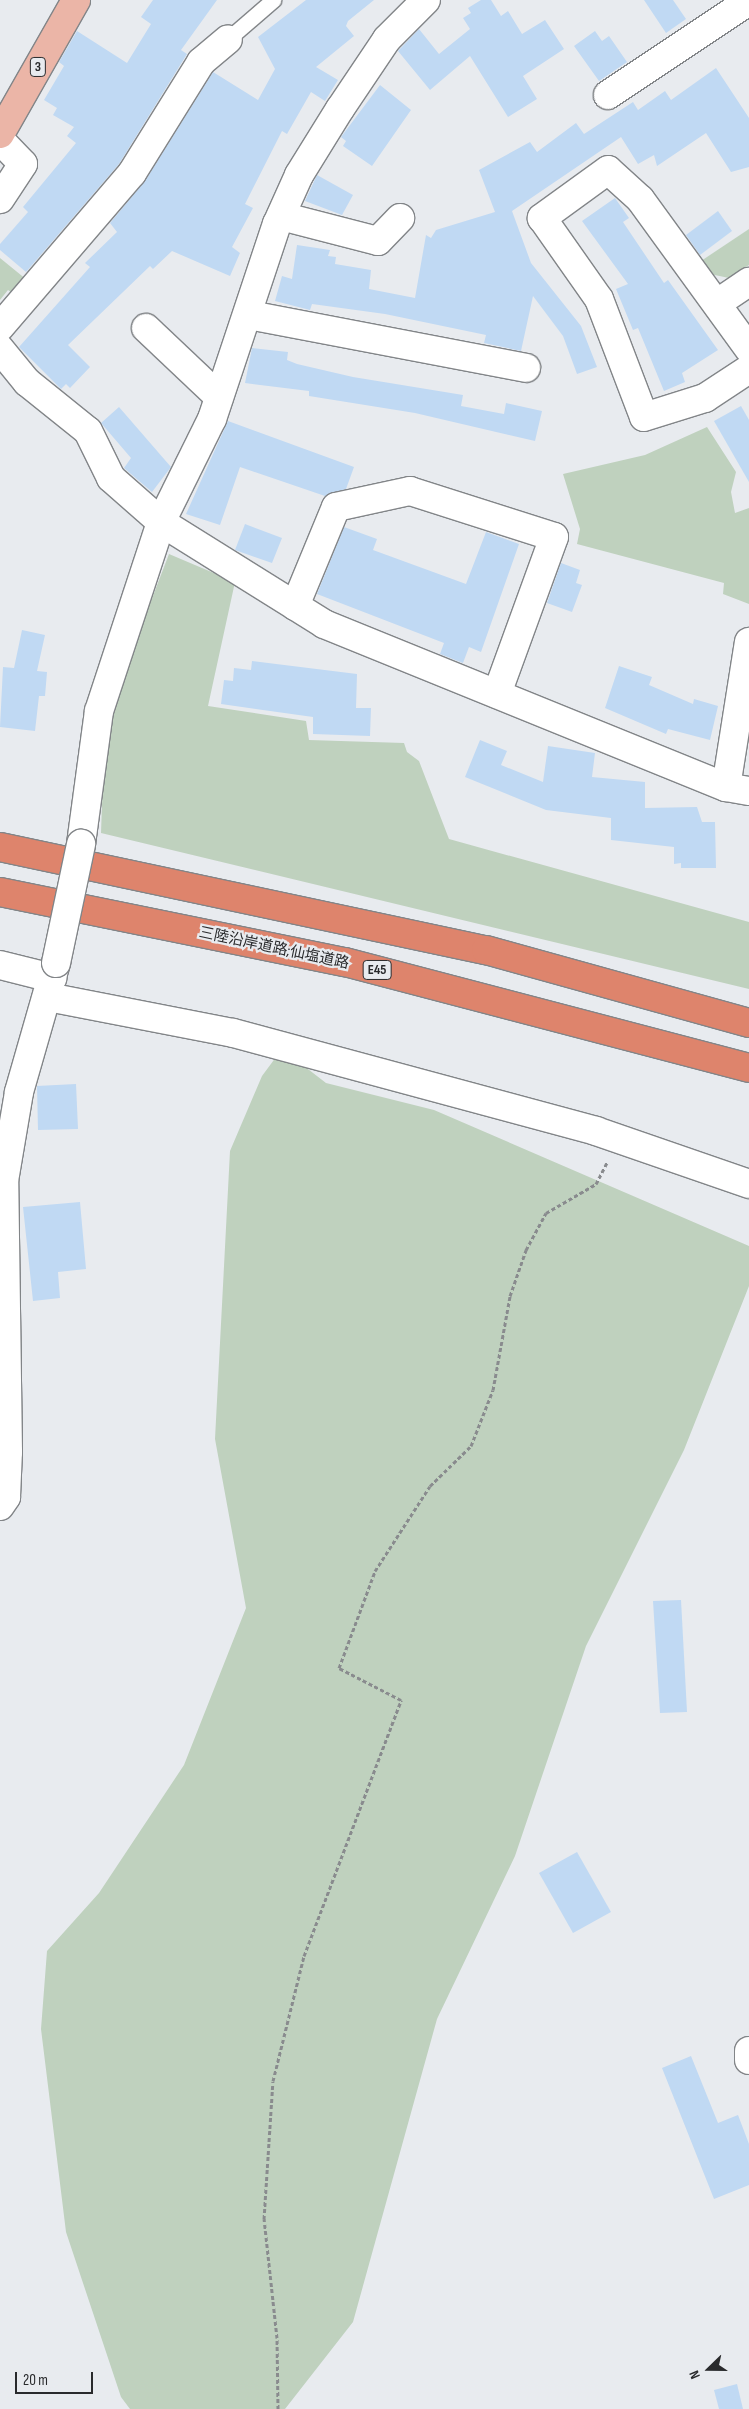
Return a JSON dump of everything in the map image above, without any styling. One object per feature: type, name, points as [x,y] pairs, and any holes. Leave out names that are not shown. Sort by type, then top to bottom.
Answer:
[{"type":"highway","points":[[0,847],[357,920],[749,1019]]},
{"type":"highway","name":"三陸沿岸道路;仙塩道路","points":[[0,892],[344,962],[641,1036],[749,1068]]},
{"type":"highway","points":[[634,991],[749,1023]]},
{"type":"highway","points":[[641,1036],[749,1077]]},
{"type":"main road","name":"3","points":[[0,134],[76,0]]},
{"type":"street","points":[[0,1506],[6,1497],[8,1452],[4,1182],[19,1092],[52,979],[80,844],[99,711],[162,522],[219,397],[249,315],[281,216],[340,108],[386,39],[426,0]]},
{"type":"street","points":[[608,95],[746,9]]},
{"type":"street","points":[[0,327],[132,173],[201,62],[228,39]]},
{"type":"street","points":[[0,140],[23,164],[0,199]]},
{"type":"street","points":[[749,349],[719,302],[640,199],[608,170],[542,218],[599,299],[644,417],[705,398],[749,369]]},
{"type":"street","points":[[281,216],[378,241],[400,218]]},
{"type":"street","points":[[719,302],[749,282]]},
{"type":"street","points":[[249,315],[526,368]]},
{"type":"street","points":[[146,328],[219,397]]},
{"type":"street","points":[[0,349],[26,382],[88,431],[111,478],[162,522],[324,624],[738,789],[749,642]]},
{"type":"street","points":[[295,606],[336,507],[410,491],[554,537],[497,694]]},
{"type":"street","points":[[0,965],[233,1033],[596,1131],[749,1184]]},
{"type":"street","points":[[749,2052],[749,2060]]},
{"type":"lane","points":[[228,39],[273,0]]},
{"type":"path","points":[[278,2409],[277,2338],[264,2219],[273,2081],[304,1956],[401,1700],[339,1668],[375,1571],[430,1486],[471,1446],[493,1390],[510,1296],[526,1250],[546,1213],[596,1184],[608,1161]]},
{"type":"green space","points":[[749,229],[749,265],[729,278],[710,274],[701,261]]},
{"type":"green space","points":[[0,258],[27,280],[15,295],[8,290],[0,300]]},
{"type":"green space","points":[[707,427],[736,472],[731,492],[735,513],[749,508],[749,604],[723,594],[724,583],[577,544],[580,529],[563,474],[645,455]]},
{"type":"green space","points":[[169,554],[235,582],[208,706],[306,721],[309,740],[404,743],[407,752],[419,761],[449,839],[749,922],[749,989],[101,833],[105,721]]},
{"type":"green space","points":[[282,1049],[326,1083],[434,1110],[749,1246],[749,1286],[684,1450],[586,1646],[515,1856],[437,2019],[353,2322],[285,2409],[130,2409],[121,2397],[66,2232],[41,2029],[47,1951],[99,1893],[184,1765],[246,1608],[215,1439],[230,1151],[262,1076]]},
{"type":"building","points":[[153,0],[217,0],[181,50],[187,54],[119,164],[26,272],[0,250],[0,244],[28,212],[23,207],[76,143],[67,136],[74,127],[53,115],[57,108],[44,100],[64,66],[59,62],[77,31],[127,63],[151,24],[141,17]]},
{"type":"building","points":[[306,0],[374,0],[348,21],[346,26],[354,36],[316,67],[338,80],[325,101],[311,92],[287,134],[282,131],[245,204],[253,208],[232,247],[240,253],[230,276],[172,251],[153,269],[150,266],[68,345],[90,367],[70,388],[66,384],[61,389],[19,347],[90,267],[85,263],[117,232],[110,223],[145,181],[213,72],[258,100],[275,69],[258,37]]},
{"type":"building","points":[[481,0],[491,0],[501,16],[508,11],[522,34],[545,20],[564,49],[523,76],[537,99],[508,117],[470,56],[430,90],[398,51],[419,29],[439,54],[470,29],[463,18],[471,13],[468,8]]},
{"type":"building","points":[[644,0],[673,0],[686,19],[666,33]]},
{"type":"building","points":[[595,31],[602,41],[609,36],[627,62],[599,81],[574,46]]},
{"type":"building","points":[[716,68],[749,118],[749,167],[731,172],[706,133],[657,166],[654,155],[638,164],[621,137],[512,211],[531,263],[581,326],[597,367],[577,374],[563,336],[533,296],[521,351],[484,343],[486,335],[385,314],[312,304],[310,310],[275,301],[282,276],[292,279],[297,245],[330,250],[328,256],[336,257],[335,264],[371,270],[369,289],[415,298],[426,235],[431,238],[436,230],[495,212],[479,170],[530,142],[537,152],[576,123],[584,134],[633,102],[638,110],[665,91],[671,100]]},
{"type":"building","points":[[380,85],[411,110],[372,166],[343,146],[346,141],[341,137]]},
{"type":"building","points":[[317,175],[353,195],[342,215],[305,201]]},
{"type":"building","points":[[615,198],[629,218],[623,222],[664,283],[668,280],[718,350],[682,373],[685,382],[664,391],[638,328],[633,330],[616,289],[628,284],[582,221]]},
{"type":"building","points":[[718,211],[732,231],[700,255],[686,235]]},
{"type":"building","points":[[252,348],[288,352],[287,360],[297,364],[353,377],[463,395],[461,406],[504,414],[506,403],[542,411],[535,441],[415,413],[309,396],[309,391],[245,383]]},
{"type":"building","points":[[741,406],[749,420],[749,482],[714,421]]},
{"type":"building","points":[[119,407],[171,467],[152,492],[124,468],[131,458],[101,423]]},
{"type":"building","points":[[228,421],[354,467],[346,489],[325,496],[240,467],[220,525],[186,514]]},
{"type":"building","points":[[245,524],[282,538],[272,563],[235,550]]},
{"type":"building","points":[[344,527],[377,539],[373,550],[466,584],[486,532],[519,544],[481,652],[469,647],[463,663],[440,654],[444,643],[317,594]]},
{"type":"building","points":[[561,563],[580,570],[576,583],[582,585],[572,612],[547,603]]},
{"type":"building","points":[[22,630],[45,635],[37,671],[47,672],[45,696],[39,696],[35,731],[0,727],[3,667],[14,668]]},
{"type":"building","points":[[252,661],[357,674],[356,708],[371,708],[370,736],[313,734],[313,717],[221,704],[224,680],[233,681],[234,668],[251,670]]},
{"type":"building","points":[[619,666],[652,677],[649,685],[693,704],[694,699],[718,706],[710,740],[668,729],[666,734],[605,708]]},
{"type":"building","points":[[480,740],[507,751],[501,765],[543,782],[548,746],[595,753],[592,777],[645,782],[645,808],[697,807],[702,822],[715,822],[716,868],[681,868],[681,863],[674,864],[674,847],[611,840],[611,818],[546,810],[465,777]]},
{"type":"building","points":[[76,1084],[78,1129],[38,1130],[37,1086]]},
{"type":"building","points":[[80,1202],[86,1269],[58,1272],[60,1298],[33,1301],[23,1207]]},
{"type":"building","points":[[681,1600],[687,1712],[660,1713],[653,1601]]},
{"type":"building","points":[[577,1852],[611,1912],[573,1933],[539,1873]]},
{"type":"building","points":[[691,2056],[718,2123],[738,2115],[749,2144],[749,2185],[714,2199],[662,2068]]},
{"type":"building","points":[[737,2384],[743,2409],[719,2409],[714,2390]]}]
